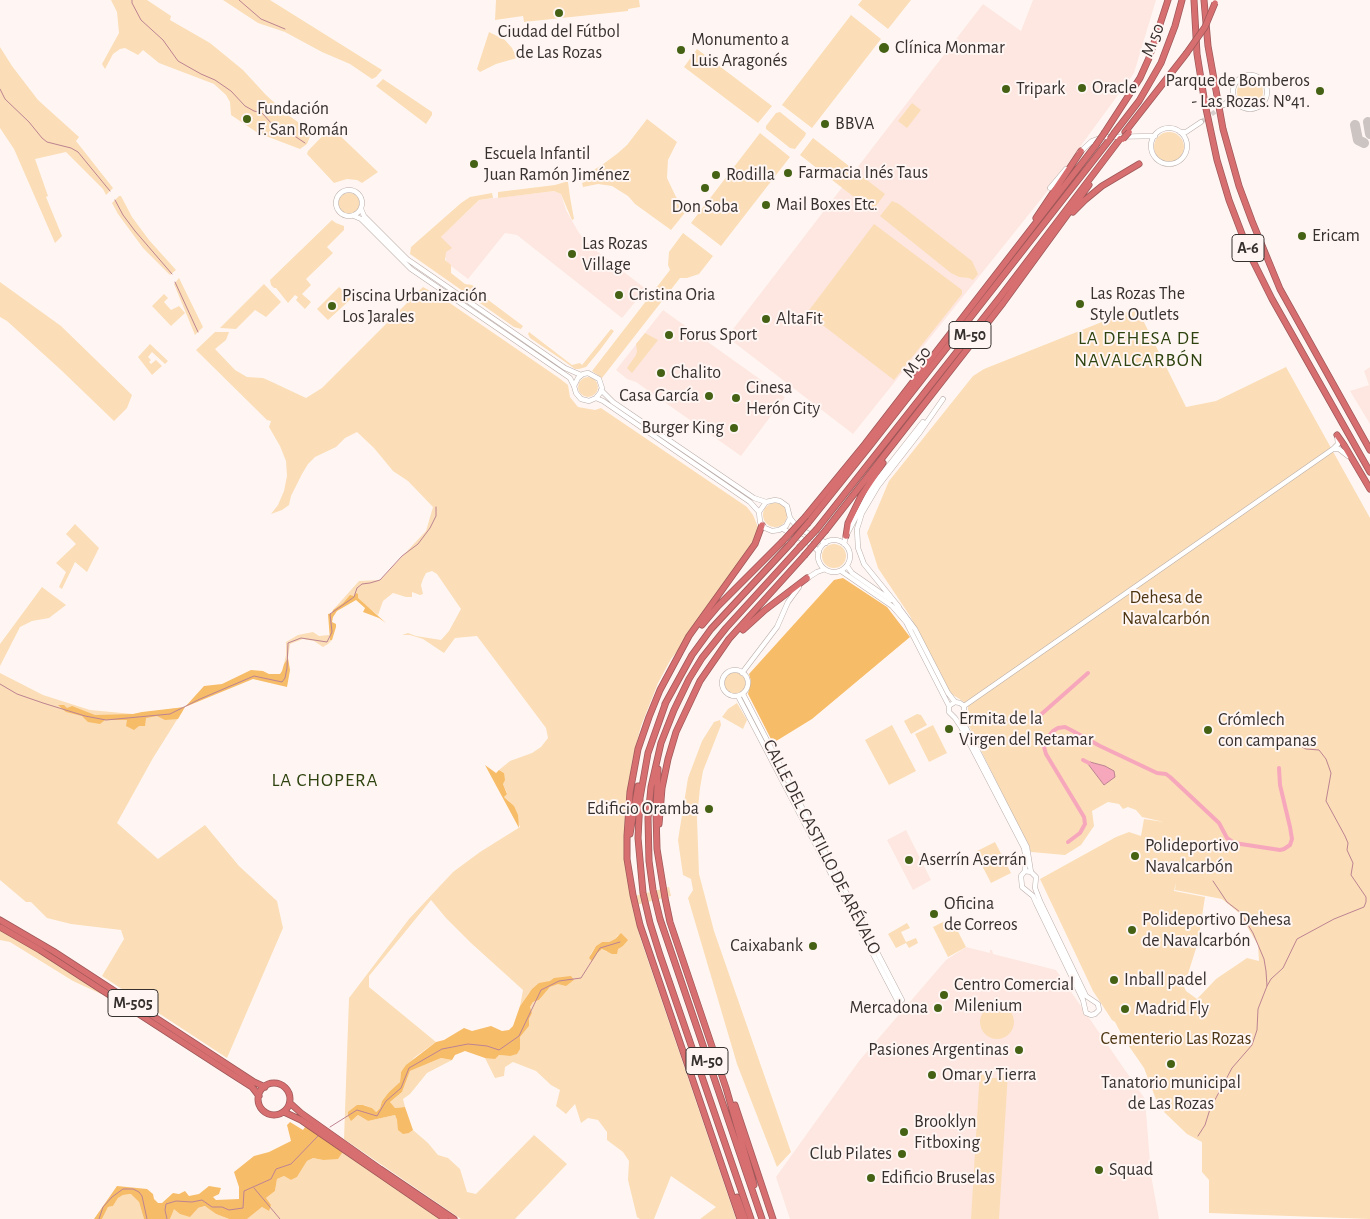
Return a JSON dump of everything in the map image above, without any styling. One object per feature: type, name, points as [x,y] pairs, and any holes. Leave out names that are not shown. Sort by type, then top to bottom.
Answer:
[{"type":"highway","points":[[740,1219],[635,906],[627,836],[632,777],[648,717],[660,690],[687,644],[718,606],[806,516],[865,444],[1096,145],[1140,78],[1149,58],[1168,0]]},
{"type":"highway","name":"M 50","points":[[666,702],[692,655],[711,629],[791,543],[870,447],[1139,101],[1161,63],[1175,26],[1182,0]]},
{"type":"highway","name":"A-6","points":[[1194,0],[1197,54],[1205,104],[1215,151],[1229,200],[1250,255],[1272,299],[1370,472]]},
{"type":"highway","name":"A-6","points":[[1204,0],[1208,46],[1217,101],[1227,145],[1252,221],[1280,289],[1370,450]]},
{"type":"highway","name":"M-50","points":[[764,1219],[670,951],[652,890],[648,818],[654,773],[667,727],[689,679],[713,643],[816,529],[1001,296],[1186,54],[1205,27],[1215,2]]},
{"type":"highway","points":[[1014,289],[1122,139]]},
{"type":"highway","points":[[1007,261],[1081,151]]},
{"type":"highway","points":[[662,886],[659,829],[662,788],[668,759],[679,725],[704,675],[729,639],[826,530],[1075,210],[1102,186],[1139,164]]},
{"type":"highway","points":[[1341,400],[1370,443]]},
{"type":"highway","points":[[846,536],[848,523],[861,496],[925,403]]},
{"type":"highway","points":[[1337,435],[1370,489]]},
{"type":"highway","points":[[674,666],[689,636],[755,544],[762,525]]},
{"type":"highway","points":[[704,675],[731,642],[748,625],[807,578]]},
{"type":"highway","points":[[630,873],[630,836],[635,798],[645,752],[655,721],[666,702]]},
{"type":"highway","name":"M-50","points":[[666,702],[648,753],[640,798],[638,838],[643,893],[664,964],[751,1219]]},
{"type":"highway","points":[[667,727],[656,783],[657,849],[662,886],[673,930],[773,1219]]},
{"type":"highway","name":"M-505","points":[[0,920],[53,951],[254,1082],[264,1087],[274,1084],[282,1086],[289,1093],[290,1103],[380,1169],[454,1219]]},
{"type":"highway","name":"M-505","points":[[0,927],[40,950],[252,1087],[259,1096],[259,1102],[264,1111],[274,1115],[284,1112],[301,1120],[445,1219]]},
{"type":"highway","points":[[714,1049],[764,1219]]},
{"type":"highway","points":[[259,1096],[264,1087]]},
{"type":"highway","points":[[284,1112],[290,1103]]},
{"type":"highway","points":[[718,1154],[745,1219]]},
{"type":"street","points":[[1233,96],[1236,103],[1246,109],[1257,107],[1265,100],[1264,84],[1255,76],[1242,77],[1236,83],[1233,96],[1224,105],[1236,103]]},
{"type":"street","points":[[1050,188],[1081,151],[1092,141],[1103,137],[1155,136],[1166,129],[1186,132],[1201,122]]},
{"type":"street","points":[[1186,140],[1194,128]]},
{"type":"street","points":[[1155,136],[1151,146],[1152,152],[1156,158],[1166,164],[1172,164],[1182,159],[1187,150],[1186,140],[1180,132]]},
{"type":"street","points":[[581,376],[565,368],[407,259],[364,216],[361,209],[362,202],[358,194],[350,190],[340,194],[336,201],[339,212],[348,217],[354,216],[361,219],[411,269],[570,378],[576,393],[581,399],[589,401],[596,398],[602,390]]},
{"type":"street","points":[[354,216],[361,209]]},
{"type":"street","points":[[574,386],[581,376],[588,373],[596,376],[601,382],[602,390],[613,402],[754,498],[766,502],[775,500],[784,503],[789,510],[790,518],[788,524],[783,529],[772,531],[762,525],[759,519],[759,512],[766,502]]},
{"type":"street","points":[[596,398],[750,502],[759,512]]},
{"type":"street","points":[[844,544],[846,536],[872,487],[942,399],[920,432],[878,486],[862,513],[857,539],[864,564],[915,629],[954,702]]},
{"type":"street","points":[[964,706],[1333,449],[1338,444],[1337,435]]},
{"type":"street","points":[[1333,449],[1339,449],[1348,456]]},
{"type":"street","points":[[790,518],[798,528],[826,543]]},
{"type":"street","points":[[783,529],[811,544],[819,552],[820,563],[825,569],[833,572],[841,571],[849,562],[849,552],[844,544],[834,540],[826,543],[819,552]]},
{"type":"street","points":[[847,566],[852,573],[899,607]]},
{"type":"street","points":[[742,673],[777,627],[796,589],[807,578],[825,569]]},
{"type":"street","points":[[841,571],[892,606],[906,622],[949,706],[949,712],[955,718],[1024,848],[1026,860],[1025,871],[1022,873],[1020,880],[1022,887],[1036,902],[1084,1005],[1085,1011],[1087,1014],[1095,1014],[1098,1010],[1098,1004],[1090,1000],[1084,992],[1040,901],[1036,888],[1037,881],[1031,872],[1027,847],[965,726],[962,716],[964,706]]},
{"type":"street","points":[[735,670],[742,673],[748,683],[741,695],[734,697],[726,694],[721,683],[727,672],[735,670]]},
{"type":"street","name":"CALLE DEL CASTILLO DE ARÉVALO","points":[[741,695],[900,1001]]},
{"type":"street","points":[[949,706],[954,702],[960,702],[964,706]]},
{"type":"street","points":[[955,718],[962,716]]},
{"type":"street","points":[[1025,871],[1031,872]]},
{"type":"street","points":[[1028,892],[1036,888]]},
{"type":"street","points":[[1084,1005],[1090,1000]]},
{"type":"shaded area","points":[[1033,0],[1156,0],[1134,73],[1050,188],[853,434],[727,337],[983,4],[1021,31]]},
{"type":"shaded area","name":"Las Rozas Village","points":[[554,191],[561,194],[566,210],[579,233],[590,246],[646,289],[622,318],[517,235],[505,233],[468,279],[447,263],[440,238],[479,200]]},
{"type":"shaded area","points":[[663,310],[785,397],[741,456],[616,370]]},
{"type":"shaded area","points":[[1370,367],[1370,424],[1350,391],[1369,385],[1364,371]]},
{"type":"shaded area","points":[[843,578],[887,607],[910,637],[812,719],[773,743],[748,694],[751,681],[749,674],[834,580]]},
{"type":"shaded area","points":[[356,593],[358,598],[386,623],[363,612],[365,608],[356,600],[337,611],[333,617],[332,622],[336,624],[336,627],[332,640],[330,640],[328,614],[332,613],[350,595],[354,596]]},
{"type":"shaded area","points":[[288,658],[290,670],[287,687],[253,679],[185,707],[204,686],[222,684],[251,670],[263,671],[269,674],[280,674]]},
{"type":"shaded area","points":[[58,705],[64,705],[67,708],[72,706],[95,715],[133,714],[185,707],[178,719],[165,720],[157,716],[146,718],[145,726],[139,726],[134,730],[126,726],[127,720],[105,720],[100,724],[88,722],[82,716],[66,712]]},
{"type":"shaded area","points":[[1090,762],[1105,766],[1114,771],[1115,777],[1104,785],[1088,764]]},
{"type":"shaded area","points":[[485,765],[496,773],[499,770],[504,773],[505,780],[503,784],[507,794],[504,797],[514,806],[518,815],[519,828]]},
{"type":"shaded area","name":"Aserrín Aserrán","points":[[906,830],[931,880],[913,890],[887,840]]},
{"type":"shaded area","points":[[621,933],[628,940],[618,949],[617,954],[612,954],[602,949],[592,961],[589,958],[596,946],[602,942],[609,942],[615,939]]},
{"type":"shaded area","points":[[966,947],[990,953],[990,950],[992,950],[993,954],[1056,970],[1145,1099],[1151,1175],[1159,1219],[790,1219],[776,1177],[859,1061],[946,960]]},
{"type":"shaded area","points":[[571,976],[574,980],[566,986],[558,984],[550,987],[539,1000],[533,1002],[530,1007],[532,1013],[529,1019],[529,1026],[520,1037],[520,1049],[517,1054],[510,1056],[499,1055],[495,1059],[485,1058],[465,1051],[455,1055],[452,1060],[441,1058],[410,1071],[402,1092],[390,1102],[395,1108],[405,1107],[413,1130],[409,1133],[403,1134],[398,1130],[395,1115],[368,1121],[358,1115],[351,1121],[348,1112],[357,1105],[372,1108],[376,1112],[389,1092],[400,1082],[401,1072],[406,1065],[436,1042],[444,1040],[464,1028],[472,1031],[491,1026],[502,1031],[509,1030],[513,1026],[520,1006],[532,989],[539,983],[550,981],[554,978]]},
{"type":"shaded area","points":[[290,1122],[303,1130],[307,1124],[344,1150],[338,1159],[323,1160],[313,1158],[307,1161],[297,1177],[291,1180],[284,1176],[277,1179],[275,1191],[266,1198],[271,1205],[269,1211],[262,1207],[247,1219],[229,1219],[216,1214],[205,1206],[198,1208],[190,1217],[180,1214],[174,1209],[170,1219],[144,1219],[139,1202],[131,1194],[118,1198],[113,1206],[108,1207],[102,1219],[94,1219],[117,1186],[147,1189],[153,1194],[154,1199],[158,1203],[162,1203],[173,1193],[179,1194],[185,1191],[189,1196],[199,1194],[209,1186],[221,1188],[219,1194],[213,1197],[216,1200],[239,1199],[239,1187],[234,1172],[254,1156],[269,1152],[291,1141],[287,1125]]},
{"type":"green space","points":[[111,0],[147,0],[171,16],[170,20],[210,43],[243,70],[288,115],[305,127],[311,134],[307,144],[300,149],[258,133],[231,115],[230,102],[226,95],[214,84],[159,63],[143,50],[138,55],[125,48],[120,49],[113,54],[105,69],[102,64],[119,33],[117,12]]},
{"type":"green space","points":[[223,0],[270,0],[382,70],[372,79],[350,64],[322,52],[285,32],[258,23]]},
{"type":"green space","name":"Ciudad del Fútbol de Las Rozas","points":[[496,0],[639,0],[640,7],[628,9],[628,11],[524,22],[523,16],[495,20]]},
{"type":"green space","points":[[862,0],[911,0],[888,29],[858,5]]},
{"type":"green space","points":[[851,15],[881,39],[812,128],[782,105]]},
{"type":"green space","points":[[489,32],[505,40],[517,58],[496,64],[480,72],[477,69]]},
{"type":"green space","points":[[0,47],[38,100],[79,137],[76,141],[113,188],[106,195],[103,189],[66,152],[35,159],[48,196],[46,197],[62,236],[55,243],[14,149],[0,128]]},
{"type":"green space","points":[[697,49],[772,106],[758,123],[684,67]]},
{"type":"green space","points":[[383,79],[432,112],[426,124],[376,86]]},
{"type":"green space","points":[[1250,79],[1259,83],[1263,92],[1259,101],[1250,105],[1241,101],[1237,92],[1241,83]]},
{"type":"green space","points":[[912,103],[921,110],[907,128],[898,121]]},
{"type":"green space","points":[[780,112],[806,133],[795,149],[790,148],[766,129],[766,126],[776,113]]},
{"type":"green space","points":[[647,119],[677,142],[668,160],[667,178],[676,197],[688,209],[671,230],[635,204],[628,196],[612,186],[598,184],[583,187],[582,183],[585,182],[583,176],[602,165],[627,145]]},
{"type":"green space","points":[[331,127],[378,172],[362,183],[357,180],[347,179],[334,183],[307,154]]},
{"type":"green space","points":[[1169,132],[1180,136],[1184,147],[1180,158],[1169,162],[1158,158],[1154,147],[1158,136]]},
{"type":"green space","points":[[760,133],[790,157],[721,246],[691,223]]},
{"type":"green space","points":[[813,138],[885,194],[872,211],[800,155]]},
{"type":"green space","points":[[568,182],[574,219],[572,220],[561,194],[554,191],[498,198],[498,192]]},
{"type":"green space","points":[[349,193],[357,196],[360,204],[357,212],[349,215],[341,212],[338,204],[341,196]]},
{"type":"green space","points":[[492,193],[493,198],[479,200],[441,237],[452,248],[446,252],[445,260],[451,265],[451,273],[465,284],[476,288],[475,290],[523,326],[521,329],[514,327],[410,254],[411,247],[461,203],[470,197]]},
{"type":"green space","points":[[121,196],[132,217],[149,240],[176,270],[170,275],[143,248],[118,214],[112,203]]},
{"type":"green space","points":[[892,201],[899,204],[972,261],[978,274],[973,280],[951,273],[880,216]]},
{"type":"green space","points":[[332,220],[344,226],[344,230],[327,247],[333,253],[306,279],[311,285],[302,294],[311,302],[305,309],[296,300],[298,297],[295,295],[288,303],[276,288],[271,285],[270,280]]},
{"type":"green space","points":[[874,224],[962,290],[962,294],[894,380],[807,313]]},
{"type":"green space","points":[[683,233],[713,256],[699,274],[680,278],[602,378],[592,371],[670,270],[668,265],[669,252]]},
{"type":"green space","points":[[179,278],[203,327],[195,335],[174,284]]},
{"type":"green space","points":[[0,282],[61,326],[132,395],[127,408],[114,421],[61,370],[7,321],[0,317]]},
{"type":"green space","points":[[264,284],[281,302],[266,317],[255,310],[236,329],[220,328]]},
{"type":"green space","points":[[339,287],[352,298],[328,320],[317,309]]},
{"type":"green space","points":[[423,287],[441,297],[559,378],[568,385],[570,397],[578,407],[595,410],[601,408],[747,507],[761,530],[689,636],[671,659],[658,683],[641,726],[633,757],[625,815],[624,845],[631,897],[669,887],[671,896],[632,906],[640,937],[736,1219],[700,1219],[716,1207],[671,1176],[654,1219],[640,1219],[637,1217],[628,1180],[629,1161],[623,1152],[607,1140],[607,1132],[598,1120],[588,1118],[581,1123],[575,1104],[566,1114],[556,1106],[560,1090],[551,1085],[536,1071],[513,1062],[505,1067],[504,1076],[495,1078],[485,1058],[499,1055],[510,1056],[519,1046],[520,1037],[529,1026],[529,1019],[532,1013],[530,1007],[533,1002],[539,1000],[550,987],[557,984],[568,984],[574,980],[550,981],[529,993],[520,1006],[523,990],[471,943],[431,900],[369,976],[369,987],[436,1042],[415,1057],[401,1072],[400,1082],[382,1101],[380,1108],[375,1112],[372,1108],[364,1105],[353,1119],[358,1115],[368,1121],[395,1115],[409,1133],[413,1130],[438,1155],[448,1158],[460,1169],[467,1192],[476,1194],[534,1135],[567,1164],[515,1219],[461,1219],[344,1139],[349,998],[409,919],[453,872],[480,852],[520,827],[509,801],[504,797],[507,793],[503,784],[504,773],[499,770],[510,761],[532,753],[541,747],[548,738],[546,728],[477,636],[455,638],[444,653],[423,639],[402,635],[408,633],[441,640],[449,631],[461,609],[437,574],[432,571],[426,573],[423,579],[421,585],[423,594],[420,595],[412,592],[412,597],[406,597],[393,593],[383,601],[378,615],[354,596],[350,596],[333,610],[359,581],[380,580],[426,531],[433,507],[408,481],[393,471],[374,448],[357,432],[345,438],[336,447],[315,457],[302,474],[291,496],[289,505],[271,514],[278,505],[284,491],[287,476],[286,461],[269,427],[271,421],[267,420],[196,350],[215,332],[229,332],[226,340],[215,349],[235,370],[247,377],[263,378],[306,398],[322,388]],"holes":[[[618,935],[625,943],[623,946],[607,952],[602,949],[590,955],[596,946],[602,942],[609,942]]]},
{"type":"green space","points":[[164,294],[168,298],[164,302],[171,310],[179,306],[185,313],[171,326],[152,306]]},
{"type":"green space","name":"Dehesa de Navalcarbón","points":[[1137,308],[1186,407],[1216,401],[1286,367],[1370,518],[1370,1219],[1209,1213],[1209,1180],[1202,1172],[1202,1142],[1187,1134],[1164,1112],[1167,1107],[1157,1102],[1144,1068],[1093,991],[1040,879],[1116,837],[1129,832],[1141,836],[1144,819],[1164,822],[1142,817],[1136,810],[1128,807],[1123,809],[1119,804],[1108,802],[1092,811],[1094,826],[1081,845],[1065,855],[1031,852],[968,724],[968,706],[950,693],[910,616],[878,568],[867,533],[889,481],[973,376],[984,369]],"holes":[[[1176,883],[1175,890],[1222,899],[1239,913],[1258,945],[1259,961],[1247,958],[1216,979],[1197,999],[1186,991],[1181,980],[1188,974],[1198,942],[1205,897],[1174,891]]]},
{"type":"green space","points":[[611,329],[614,331],[600,350],[586,367],[579,369],[575,369],[530,338],[528,334],[529,332],[572,365],[580,363],[582,365]]},
{"type":"green space","points":[[645,333],[658,340],[632,373],[627,368],[636,355],[636,344]]},
{"type":"green space","points":[[150,344],[168,361],[165,364],[152,352],[148,357],[151,360],[149,362],[151,364],[156,360],[162,366],[152,375],[138,357]]},
{"type":"green space","points":[[588,377],[595,380],[598,387],[595,394],[588,397],[581,394],[578,387],[581,380]]},
{"type":"green space","points":[[775,503],[784,506],[787,515],[784,524],[775,527],[766,524],[763,515],[766,506]]},
{"type":"green space","points":[[75,524],[99,548],[87,572],[75,562],[62,589],[59,587],[66,572],[56,563],[76,544],[66,534]]},
{"type":"green space","points":[[834,544],[843,547],[846,556],[843,565],[834,568],[825,565],[822,556],[825,547]]},
{"type":"green space","points":[[42,587],[66,605],[49,618],[32,621],[20,627],[0,666],[0,644]]},
{"type":"green space","points":[[313,632],[319,636],[329,635],[330,640],[332,640],[323,647],[314,641],[303,639],[290,644],[288,658],[284,664],[286,642],[298,635]]},
{"type":"green space","points":[[734,671],[742,675],[746,683],[742,691],[734,695],[726,691],[722,683],[726,675]]},
{"type":"green space","points":[[0,673],[43,695],[90,710],[133,714],[185,707],[153,758],[117,823],[158,859],[205,825],[239,866],[277,901],[283,928],[227,1058],[102,976],[124,939],[121,930],[71,924],[47,918],[31,902],[26,902],[0,880]]},
{"type":"green space","points":[[737,703],[747,720],[743,729],[722,717],[728,709]]},
{"type":"green space","points":[[917,714],[921,715],[927,725],[911,734],[904,721]]},
{"type":"green space","points":[[720,720],[721,725],[703,771],[700,788],[697,818],[699,874],[714,931],[791,1152],[777,1167],[737,1064],[688,898],[693,890],[691,879],[683,875],[678,840],[688,778],[702,741],[714,722]]},
{"type":"green space","points":[[892,725],[916,771],[889,785],[865,740]]},
{"type":"green space","points":[[933,725],[947,753],[929,762],[915,734]]},
{"type":"green space","points":[[995,842],[1011,873],[991,883],[975,852]]},
{"type":"green space","points":[[951,918],[966,947],[948,957],[933,927]]},
{"type":"green space","points":[[907,923],[910,928],[901,932],[906,942],[916,938],[918,943],[909,948],[906,943],[896,948],[888,934]]},
{"type":"green space","points":[[0,930],[40,950],[102,990],[101,994],[73,981],[10,942],[0,940]]},
{"type":"green space","points":[[997,1005],[1009,1010],[1014,1022],[1009,1034],[997,1039],[985,1034],[980,1022],[985,1010]]},
{"type":"green space","points":[[441,1058],[452,1060],[427,1073],[410,1094],[403,1099],[405,1107],[395,1108],[390,1102],[402,1092],[410,1071]]},
{"type":"green space","points":[[980,1069],[983,1075],[992,1078],[1000,1078],[1008,1072],[999,1219],[971,1219]]},
{"type":"green space","points":[[344,1150],[445,1219],[247,1219],[262,1207],[269,1211],[266,1198],[275,1191],[277,1179],[284,1176],[291,1180],[297,1177],[307,1161],[313,1158],[323,1160]]},
{"type":"green space","points":[[132,1194],[139,1202],[144,1219],[102,1219],[108,1207],[113,1206],[118,1198],[123,1195]]},
{"type":"green space","points":[[206,1206],[216,1214],[229,1219],[170,1219],[173,1209]]},
{"type":"waterway","points":[[132,0],[141,20],[163,40],[178,61],[215,80],[231,91],[245,106],[262,113],[273,125],[305,143]]},
{"type":"waterway","points":[[239,0],[261,19],[285,29]]},
{"type":"waterway","points":[[0,89],[5,99],[29,122],[42,138],[47,142],[71,148],[78,152],[110,191]]},
{"type":"waterway","points":[[115,200],[135,231],[172,274]]},
{"type":"waterway","points":[[175,282],[198,332]]},
{"type":"waterway","points":[[0,684],[17,694],[43,703],[85,716],[106,720],[170,714],[254,676],[282,682],[287,668],[288,643],[301,638],[327,642],[332,632],[330,614],[354,597],[357,588],[362,584],[380,580],[402,556],[418,544],[436,516],[436,507]]},
{"type":"waterway","points":[[1037,718],[1088,673]]},
{"type":"waterway","points":[[1068,842],[1080,833],[1085,824],[1084,817],[1046,754],[1044,747],[1047,738],[1058,728],[1065,727],[1157,773],[1166,774],[1219,823],[1227,838],[1234,843],[1280,850],[1290,845],[1292,839],[1280,785],[1279,768]]},
{"type":"waterway","points":[[1267,986],[1271,979],[1283,968],[1297,939],[1334,919],[1364,907],[1366,902],[1366,897],[1351,875],[1353,863],[1347,850],[1348,843],[1326,801],[1331,773],[1326,759],[1319,750],[1306,749],[1300,746]]},
{"type":"waterway","points":[[1083,760],[1089,763]]},
{"type":"waterway","points":[[1198,1136],[1232,1068],[1252,1045],[1257,1030],[1258,1009],[1267,986],[1264,959],[1253,933],[1240,912],[1227,902],[1213,881]]},
{"type":"waterway","points":[[330,1127],[357,1110],[377,1116],[386,1101],[401,1088],[409,1068],[442,1049],[468,1044],[487,1046],[499,1050],[519,1036],[541,990],[559,981],[581,978],[600,948],[620,942]]},
{"type":"waterway","points":[[167,1219],[166,1204],[176,1201],[192,1202],[202,1200],[212,1207],[222,1207],[229,1210],[243,1208],[244,1191],[271,1179],[276,1169],[291,1164],[318,1136]]},
{"type":"waterway","points":[[254,1188],[280,1219]]},
{"type":"waterway","points":[[99,1219],[103,1207],[123,1189],[133,1189],[139,1192],[142,1196],[147,1219]]},
{"type":"taxiway","points":[[1368,122],[1370,134]]},
{"type":"taxiway","points":[[1355,125],[1358,140],[1364,143]]},
{"type":"tunnel","points":[[1201,122],[1224,105]]},
{"type":"place","name":"Ciudad del Fútbol de Las Rozas","points":[[559,13]]},
{"type":"place","name":"Clínica Monmar","points":[[884,48]]},
{"type":"place","name":"Monumento a Luis Aragonés","points":[[681,50]]},
{"type":"place","name":"Oracle","points":[[1082,88]]},
{"type":"place","name":"Tripark","points":[[1006,89]]},
{"type":"place","name":"Parque de Bomberos - Las Rozas. Nº41.","points":[[1320,91]]},
{"type":"place","name":"Fundación F. San Román","points":[[247,119]]},
{"type":"place","name":"BBVA","points":[[825,124]]},
{"type":"place","name":"Escuela Infantil Juan Ramón Jiménez","points":[[474,164]]},
{"type":"place","name":"Farmacia Inés Taus","points":[[788,173]]},
{"type":"place","name":"Rodilla","points":[[716,175]]},
{"type":"place","name":"Don Soba","points":[[705,188]]},
{"type":"place","name":"Mail Boxes Etc.","points":[[766,205]]},
{"type":"place","name":"Ericam","points":[[1302,236]]},
{"type":"place","name":"Las Rozas Village","points":[[572,254]]},
{"type":"place","name":"Cristina Oria","points":[[619,295]]},
{"type":"place","name":"Las Rozas The Style Outlets","points":[[1080,304]]},
{"type":"place","name":"Piscina Urbanización Los Jarales","points":[[332,306]]},
{"type":"place","name":"AltaFit","points":[[766,319]]},
{"type":"place","name":"Forus Sport","points":[[669,335]]},
{"type":"place","name":"Chalito","points":[[661,373]]},
{"type":"place","name":"Casa García","points":[[709,396]]},
{"type":"place","name":"Cinesa Herón City","points":[[736,398]]},
{"type":"place","name":"Burger King","points":[[734,428]]},
{"type":"place","name":"Ermita de la Virgen del Retamar","points":[[949,729]]},
{"type":"place","name":"Crómlech con campanas","points":[[1208,730]]},
{"type":"place","name":"Edificio Oramba","points":[[709,809]]},
{"type":"place","name":"Polideportivo Navalcarbón","points":[[1135,856]]},
{"type":"place","name":"Aserrín Aserrán","points":[[909,860]]},
{"type":"place","name":"Oficina de Correos","points":[[934,914]]},
{"type":"place","name":"Polideportivo Dehesa de Navalcarbón","points":[[1132,930]]},
{"type":"place","name":"Caixabank","points":[[813,946]]},
{"type":"place","name":"Inball padel","points":[[1114,980]]},
{"type":"place","name":"Centro Comercial Milenium","points":[[944,995]]},
{"type":"place","name":"Mercadona","points":[[938,1008]]},
{"type":"place","name":"Madrid Fly","points":[[1125,1009]]},
{"type":"place","name":"Pasiones Argentinas","points":[[1019,1050]]},
{"type":"place","name":"Tanatorio municipal de Las Rozas","points":[[1171,1064]]},
{"type":"place","name":"Omar y Tierra","points":[[932,1075]]},
{"type":"place","name":"Brooklyn Fitboxing","points":[[904,1132]]},
{"type":"place","name":"Club Pilates","points":[[902,1154]]},
{"type":"place","name":"Squad","points":[[1099,1170]]},
{"type":"place","name":"Edificio Bruselas","points":[[871,1178]]},
{"type":"district","name":"LA DEHESA DE NAVALCARBÓN","points":[[1139,349]]},
{"type":"district","name":"LA CHOPERA","points":[[325,780]]},
{"type":"park label","name":"Cementerio Las Rozas","points":[[1176,1039]]}]
